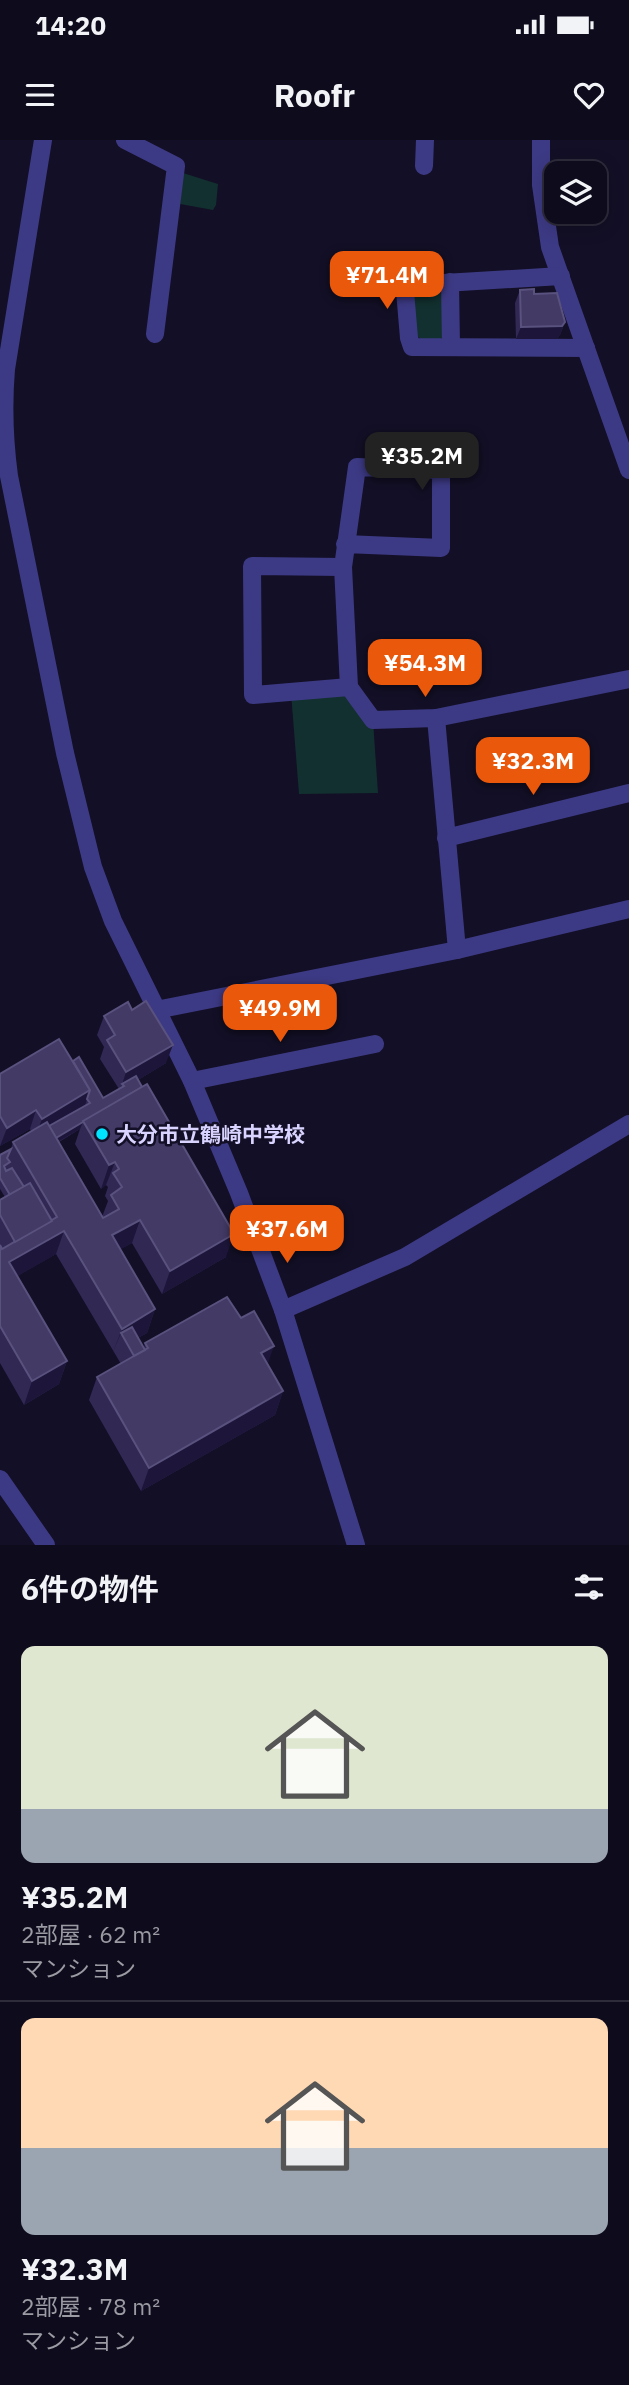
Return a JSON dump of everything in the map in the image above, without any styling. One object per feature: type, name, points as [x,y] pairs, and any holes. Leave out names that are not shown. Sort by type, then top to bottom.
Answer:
[{"type":"street","points":[[43,140],[6,369],[3,406],[5,476],[65,753],[93,867],[113,921],[192,1081],[239,1193],[283,1310],[356,1545]]},
{"type":"street","points":[[125,140],[155,147],[176,166],[155,334]]},
{"type":"street","points":[[424,166],[425,140]]},
{"type":"street","points":[[541,140],[541,185],[550,247],[629,470]]},
{"type":"street","points":[[561,276],[411,285],[405,291],[412,347],[586,348]]},
{"type":"street","points":[[450,282],[450,347]]},
{"type":"street","points":[[345,544],[442,548],[441,470],[357,467],[345,544],[343,567],[349,687],[373,720],[436,718],[628,681]]},
{"type":"street","points":[[343,567],[252,566],[253,695],[349,687]]},
{"type":"street","points":[[436,718],[457,950]]},
{"type":"street","points":[[446,838],[629,793]]},
{"type":"street","points":[[156,1010],[457,950],[629,909]]},
{"type":"street","points":[[192,1081],[375,1044]]},
{"type":"street","points":[[283,1310],[405,1256],[629,1124]]},
{"type":"street","points":[[0,1479],[46,1545]]},
{"type":"green space","points":[[183,173],[218,184],[213,210],[180,204]]},
{"type":"green space","points":[[438,291],[444,296],[444,335],[439,341],[423,341],[416,335],[412,294]]},
{"type":"green space","points":[[349,687],[373,720],[378,793],[299,794],[291,693]]},
{"type":"building","points":[[534,289],[534,294],[557,293],[565,322],[562,326],[521,327],[520,290]]},
{"type":"building","points":[[146,1001],[173,1045],[126,1072],[107,1040],[115,1035],[104,1016],[128,1002],[132,1010]]},
{"type":"building","points":[[59,1039],[90,1090],[42,1119],[36,1110],[7,1128],[0,1116],[0,1074]]},
{"type":"building","points":[[79,1057],[103,1098],[136,1076],[142,1087],[56,1138],[49,1126],[90,1103],[87,1099],[90,1090],[73,1061]]},
{"type":"building","points":[[147,1084],[234,1234],[170,1271],[140,1220],[112,1235],[155,1309],[122,1329],[64,1231],[9,1262],[67,1361],[32,1381],[0,1326],[0,1245],[2,1249],[57,1217],[13,1142],[47,1122],[103,1218],[119,1209],[111,1195],[122,1187],[113,1173],[119,1169],[115,1162],[109,1165],[83,1121]]},
{"type":"building","points":[[11,1149],[7,1158],[10,1162],[4,1166],[6,1171],[12,1168],[24,1187],[10,1195],[0,1178],[0,1155]]},
{"type":"building","points":[[30,1183],[52,1221],[15,1242],[0,1215],[0,1200]]},
{"type":"building","points":[[227,1297],[241,1318],[254,1311],[274,1346],[261,1353],[283,1391],[149,1468],[97,1377],[148,1348],[145,1343]]},
{"type":"building","points":[[132,1327],[145,1350],[134,1356],[121,1333]]},
{"type":"place","name":"大分市立鶴崎中学校","points":[[102,1134]]}]
